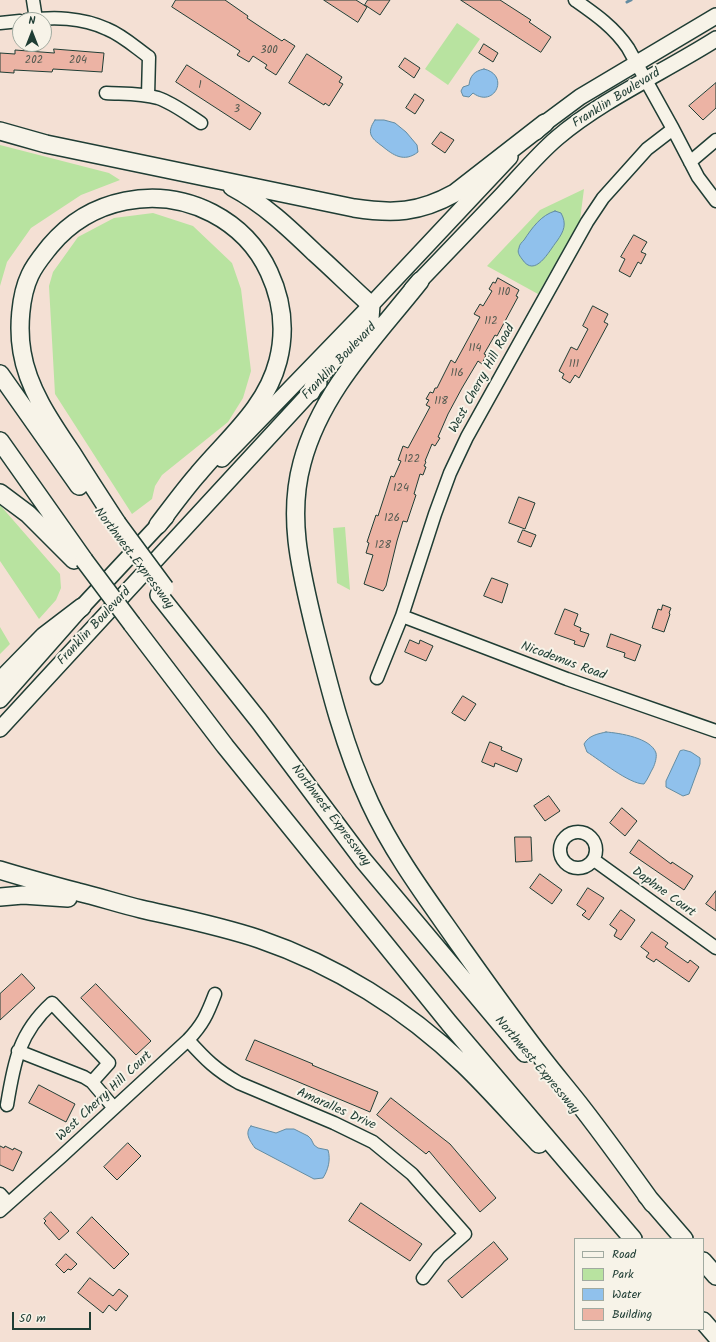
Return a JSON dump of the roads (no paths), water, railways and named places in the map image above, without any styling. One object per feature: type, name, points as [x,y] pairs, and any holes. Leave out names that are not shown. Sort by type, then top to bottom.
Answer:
[{"type":"highway","points":[[0,131],[46,144],[354,208],[397,212],[426,207],[455,193],[545,123]]},
{"type":"highway","points":[[219,179],[246,194],[281,220],[371,305],[370,319],[366,326],[321,374],[315,382],[311,392]]},
{"type":"highway","points":[[114,526],[52,424],[38,398],[27,373],[19,332],[24,295],[30,276],[41,257],[57,237],[87,215],[105,206],[118,202],[145,198],[165,199],[202,208],[221,218],[239,231],[256,250],[275,284],[282,322],[282,344],[278,363],[271,382],[260,402],[241,427],[198,474],[158,525]]},
{"type":"highway","points":[[420,281],[362,352],[335,389],[315,426],[301,465],[295,508],[297,545],[300,566],[324,664],[345,740],[355,767],[371,804],[390,841],[419,888],[511,1017],[544,1061],[584,1109],[653,1204]]},
{"type":"highway","name":"Northwest Expressway","points":[[0,374],[368,866],[477,997],[683,1238]]},
{"type":"highway","points":[[0,441],[82,563]]},
{"type":"highway","points":[[0,493],[28,514],[82,563],[111,596],[230,753],[449,1023],[632,1238]]},
{"type":"highway","points":[[0,681],[44,636],[82,607]]},
{"type":"highway","points":[[0,870],[140,909],[198,922],[259,939],[293,952],[357,984],[410,1019],[464,1065],[625,1238]]},
{"type":"highway","points":[[0,897],[23,895],[48,896],[140,909]]},
{"type":"highway","points":[[704,1262],[716,1276]]},
{"type":"main road","name":"Franklin Boulevard","points":[[0,700],[82,607],[158,525],[371,305],[500,167],[545,123],[580,98],[716,16]]},
{"type":"main road","name":"Franklin Boulevard","points":[[0,729],[311,392],[420,281],[519,176],[557,139],[588,114],[683,60],[716,39]]},
{"type":"street","points":[[32,12],[34,0]]},
{"type":"street","points":[[575,0],[590,10],[619,35],[674,129],[698,178],[716,202]]},
{"type":"street","points":[[52,18],[70,18],[108,29],[125,39],[149,57],[148,96]]},
{"type":"street","points":[[0,23],[12,22]]},
{"type":"street","points":[[106,93],[148,96],[160,99],[201,123]]},
{"type":"street","name":"West Cherry Hill Road","points":[[377,678],[402,616],[450,473],[467,437],[587,222],[603,198],[647,149],[674,129]]},
{"type":"street","points":[[690,162],[716,140]]},
{"type":"street","name":"Nicodemus Road","points":[[402,616],[567,679],[716,731]]},
{"type":"street","name":"Daphne Court","points":[[594,860],[716,948]]},
{"type":"street","name":"West Cherry Hill Court","points":[[3,1203],[114,1108],[188,1040],[200,1027],[208,1013],[215,994]]},
{"type":"street","points":[[7,1105],[13,1068],[18,1051],[34,1022],[52,1003],[109,1063],[92,1082]]},
{"type":"street","name":"Amaralles Drive","points":[[188,1040],[207,1061],[221,1073],[239,1083],[355,1132],[373,1142],[412,1174],[465,1234],[439,1257],[423,1278]]},
{"type":"street","points":[[18,1051],[70,1070],[84,1077],[92,1082],[114,1108]]},
{"type":"water","points":[[484,69],[492,72],[497,78],[498,83],[493,94],[487,97],[481,97],[473,93],[469,97],[463,96],[461,91],[463,87],[469,85],[470,79],[475,73]]},
{"type":"water","points":[[375,120],[384,120],[395,123],[406,132],[417,145],[418,152],[408,157],[403,157],[395,155],[386,149],[371,135],[371,128]]},
{"type":"water","points":[[555,211],[561,213],[563,217],[564,227],[561,234],[550,251],[537,265],[532,266],[527,264],[519,254],[518,251],[520,245],[537,222]]},
{"type":"water","points":[[606,732],[634,737],[642,740],[653,748],[656,753],[656,760],[644,784],[638,783],[623,776],[587,752],[584,744],[586,741],[594,735]]},
{"type":"water","points":[[684,750],[691,752],[700,758],[700,764],[689,794],[683,796],[666,787],[666,781],[680,751]]},
{"type":"water","points":[[251,1126],[276,1133],[286,1129],[294,1129],[308,1136],[318,1148],[328,1150],[328,1165],[323,1178],[314,1179],[255,1148],[248,1134]]},
{"type":"waterway","points":[[627,2],[631,0]]}]
